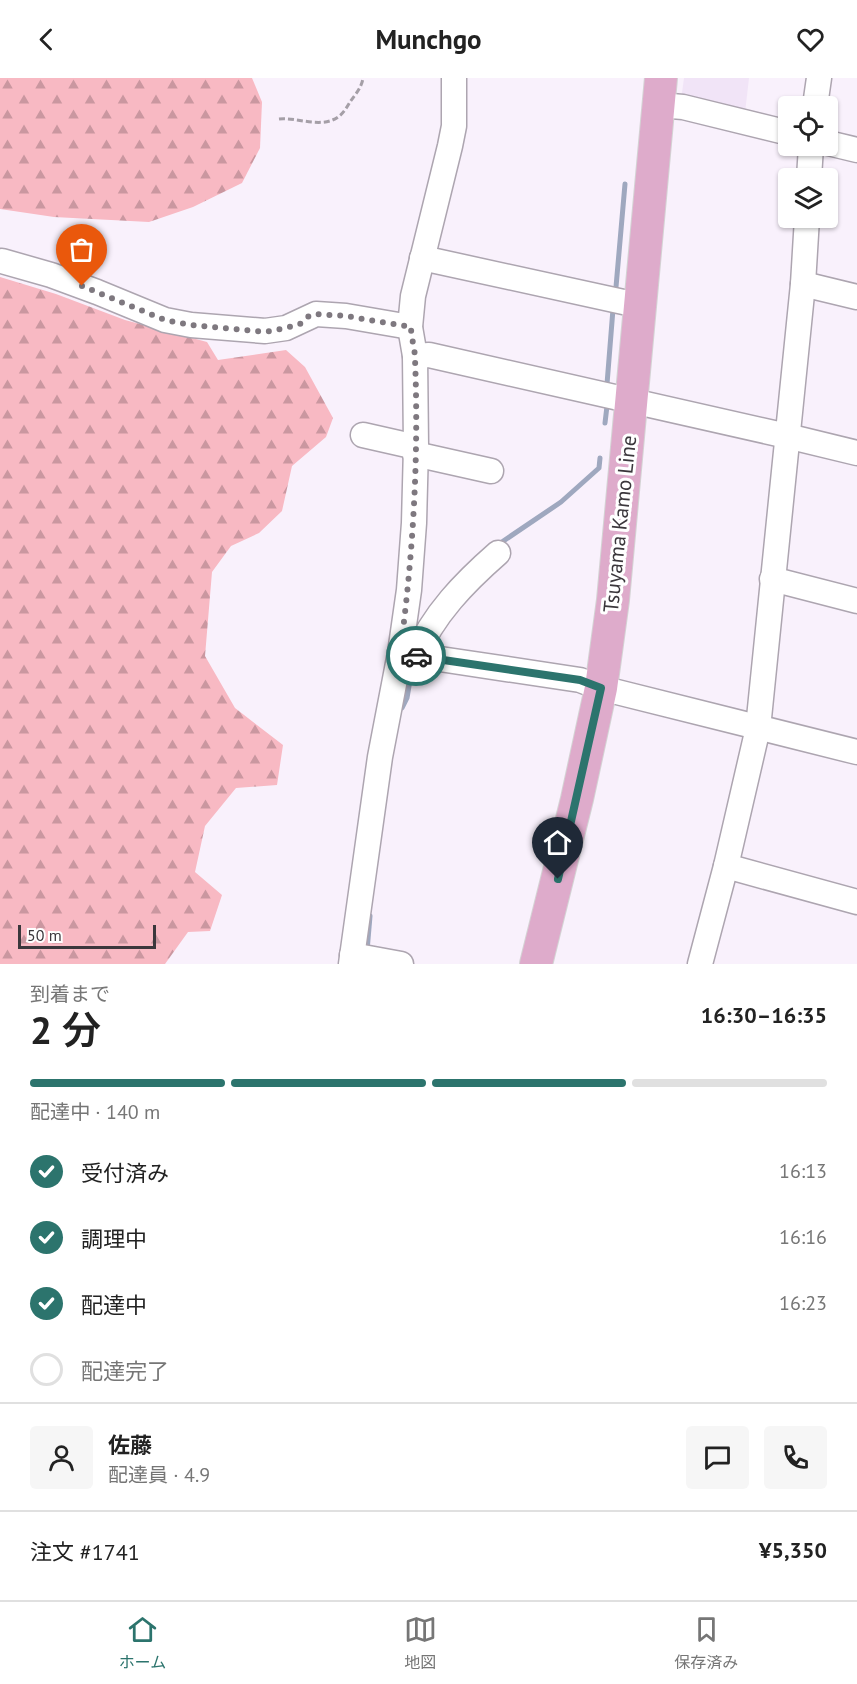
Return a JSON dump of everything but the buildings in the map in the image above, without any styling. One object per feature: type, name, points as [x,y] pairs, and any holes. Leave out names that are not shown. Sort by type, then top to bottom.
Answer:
[{"type":"main road","name":"Tsuyama Kamo Line","points":[[536,964],[569,832],[601,688],[613,600],[660,92]]},
{"type":"street","points":[[401,964],[351,959],[380,757],[408,655],[409,590],[414,523],[415,356],[411,327],[413,296],[454,126],[454,78]]},
{"type":"street","points":[[816,96],[819,78]]},
{"type":"street","points":[[660,92],[683,107],[778,130]]},
{"type":"street","points":[[838,145],[857,150]]},
{"type":"street","points":[[700,964],[726,866],[758,728],[803,284],[806,228]]},
{"type":"street","points":[[422,258],[628,303],[642,304]]},
{"type":"street","points":[[2,261],[97,291],[165,320],[191,325],[265,332],[300,324],[309,316],[316,314],[346,316],[411,327]]},
{"type":"street","points":[[803,284],[857,297]]},
{"type":"street","points":[[415,356],[429,356],[857,453]]},
{"type":"street","points":[[363,435],[491,471]]},
{"type":"street","points":[[408,655],[475,574],[498,553]]},
{"type":"street","points":[[772,579],[857,601]]},
{"type":"street","points":[[408,655],[580,680],[601,688],[857,752]]},
{"type":"street","points":[[726,866],[857,902]]},
{"type":"path","points":[[279,119],[290,118],[310,122],[328,121],[340,117],[359,90],[363,78]]},
{"type":"shaded area","points":[[684,78],[749,78],[745,113],[681,100]]},
{"type":"green space","points":[[0,78],[252,78],[262,102],[260,148],[242,183],[193,207],[149,222],[54,217],[0,209]]},
{"type":"green space","points":[[0,277],[56,294],[125,320],[207,342],[218,360],[286,350],[305,367],[333,418],[326,437],[292,466],[282,511],[259,533],[231,546],[212,572],[205,656],[235,708],[283,745],[277,785],[236,788],[205,826],[195,872],[222,895],[210,931],[188,932],[165,964],[0,964]]},
{"type":"waterway","points":[[616,287],[625,184]]},
{"type":"waterway","points":[[607,384],[613,309]]},
{"type":"waterway","points":[[605,423],[607,406]]},
{"type":"waterway","points":[[496,546],[561,502],[599,468],[600,458]]},
{"type":"waterway","points":[[402,708],[407,698],[412,668]]},
{"type":"waterway","points":[[367,951],[370,916]]},
{"type":"way so far","points":[[82,286],[165,320],[191,325],[265,332],[300,324],[309,316],[316,314],[346,316],[411,327],[415,356],[414,523],[409,590],[400,653],[416,656]]},
{"type":"route","points":[[416,656],[580,680],[601,688],[558,879]]}]
